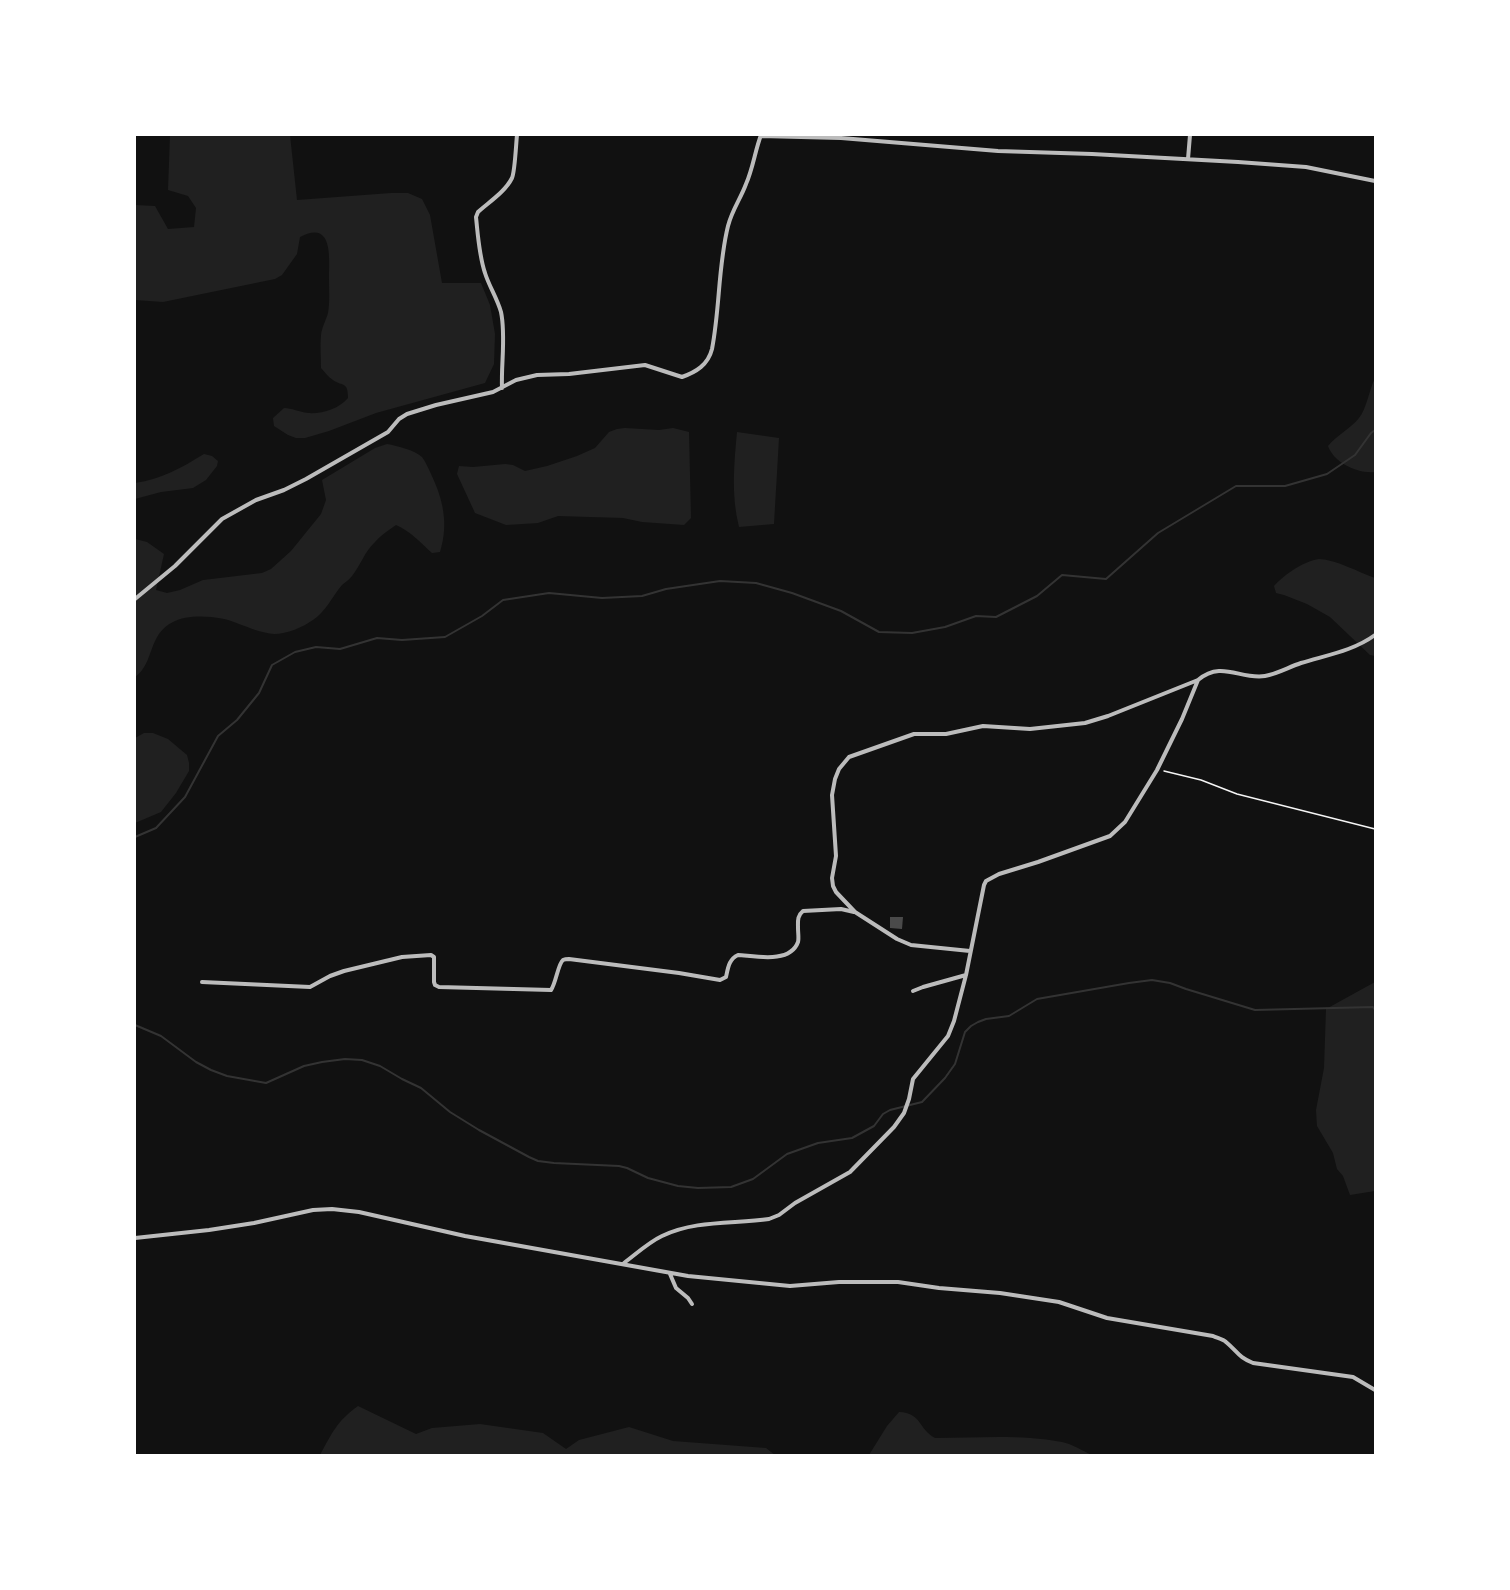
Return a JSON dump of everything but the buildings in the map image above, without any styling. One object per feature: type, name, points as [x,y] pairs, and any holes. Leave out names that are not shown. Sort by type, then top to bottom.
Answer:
[{"type":"street","points":[[502,388],[501,314],[485,274],[480,254],[476,217],[478,212],[511,179],[517,135]]},
{"type":"street","points":[[1188,159],[1190,135]]},
{"type":"street","points":[[135,599],[175,566],[222,519],[240,508],[306,479],[388,432],[399,419],[407,414],[493,392],[516,380],[537,375],[568,374],[645,365],[682,377],[706,363],[711,356],[715,333],[721,263],[732,210],[745,187],[761,136],[841,138],[998,151],[1082,153],[1306,167],[1375,181]]},
{"type":"street","points":[[970,951],[911,945],[897,939],[855,912],[836,892],[832,878],[836,856],[832,795],[834,778],[849,757],[914,735],[946,734],[983,726],[1030,729],[1090,722],[1198,680],[1206,674],[1218,671],[1258,676],[1269,675],[1347,650],[1375,635]]},
{"type":"street","points":[[623,1264],[659,1237],[680,1228],[769,1219],[779,1215],[795,1203],[850,1172],[894,1127],[909,1099],[913,1079],[948,1036],[966,975],[984,885],[988,879],[1110,836],[1125,822],[1157,770],[1198,680]]},
{"type":"street","points":[[202,982],[310,987],[344,971],[402,957],[431,955],[434,957],[434,982],[439,987],[551,990],[562,961],[569,959],[720,980],[726,977],[733,957],[738,955],[777,957],[792,951],[798,940],[798,918],[803,911],[841,909],[855,912]]},
{"type":"street","points":[[913,991],[966,975]]},
{"type":"street","points":[[135,1238],[254,1223],[313,1210],[332,1209],[358,1212],[465,1236],[670,1273],[790,1286],[839,1282],[898,1282],[1059,1302],[1107,1318],[1213,1336],[1224,1341],[1236,1353],[1253,1363],[1353,1377],[1375,1390]]},
{"type":"street","points":[[670,1273],[676,1288],[692,1304]]},
{"type":"path","points":[[1157,770],[1201,780],[1237,794],[1375,829]]},
{"type":"shaded area","points":[[170,135],[290,135],[297,200],[391,193],[408,193],[422,199],[430,215],[442,283],[481,283],[490,305],[495,334],[494,364],[485,383],[376,413],[305,438],[288,435],[274,426],[273,418],[284,408],[319,413],[335,408],[348,398],[346,387],[331,379],[321,368],[321,335],[329,305],[327,244],[319,233],[300,237],[297,254],[282,275],[275,279],[163,302],[135,300],[135,205],[155,206],[168,229],[194,227],[196,208],[188,196],[168,190]]},
{"type":"shaded area","points":[[1375,378],[1375,472],[1368,472],[1347,466],[1335,458],[1328,446],[1359,418]]},
{"type":"shaded area","points":[[625,428],[659,430],[673,428],[689,432],[691,518],[684,525],[642,522],[623,518],[558,516],[538,523],[506,525],[475,513],[457,474],[459,466],[505,464],[525,471],[547,466],[595,448],[609,432]]},
{"type":"shaded area","points":[[737,432],[779,438],[774,524],[739,527],[734,491]]},
{"type":"shaded area","points":[[387,444],[415,452],[427,465],[439,493],[443,512],[444,532],[440,552],[432,553],[411,534],[396,525],[371,546],[352,576],[342,585],[322,612],[309,623],[300,628],[274,634],[215,617],[180,619],[159,634],[146,664],[135,677],[135,539],[147,542],[164,554],[156,590],[167,593],[203,580],[262,573],[271,569],[291,551],[321,514],[326,500],[322,480],[375,448]]},
{"type":"shaded area","points":[[204,454],[218,461],[217,466],[206,480],[193,488],[161,492],[135,499],[135,483],[171,472]]},
{"type":"shaded area","points":[[1319,559],[1340,564],[1375,578],[1375,656],[1370,655],[1330,617],[1307,604],[1276,593],[1274,586],[1284,577],[1301,565]]},
{"type":"shaded area","points":[[144,733],[153,733],[168,739],[187,755],[189,771],[161,812],[135,823],[135,738]]},
{"type":"shaded area","points":[[1375,982],[1375,1191],[1350,1195],[1343,1176],[1337,1169],[1333,1153],[1317,1126],[1316,1110],[1324,1068],[1326,1009]]},
{"type":"shaded area","points":[[358,1406],[416,1434],[432,1428],[480,1424],[543,1433],[566,1449],[579,1440],[629,1427],[673,1441],[766,1448],[775,1455],[320,1455],[340,1422]]},
{"type":"shaded area","points":[[899,1412],[912,1415],[935,1438],[1030,1438],[1066,1443],[1092,1455],[869,1455],[887,1426]]},
{"type":"waterway","points":[[135,837],[156,828],[185,797],[218,736],[237,720],[259,693],[272,665],[295,652],[316,647],[340,649],[377,638],[402,640],[445,637],[482,616],[503,600],[549,593],[602,598],[642,596],[666,589],[720,581],[756,583],[792,593],[841,611],[879,632],[912,633],[945,627],[976,616],[996,617],[1037,596],[1062,575],[1106,579],[1158,533],[1236,486],[1285,486],[1327,474],[1355,455],[1375,430]]},
{"type":"waterway","points":[[135,1025],[161,1036],[196,1062],[211,1070],[227,1076],[266,1083],[304,1066],[345,1059],[362,1060],[380,1066],[421,1088],[450,1112],[538,1161],[619,1166],[648,1178],[678,1186],[698,1188],[731,1187],[753,1179],[787,1154],[818,1143],[852,1138],[874,1126],[883,1114],[890,1110],[922,1102],[955,1064],[965,1032],[971,1026],[986,1019],[1009,1016],[1037,999],[1152,980],[1170,983],[1255,1010],[1373,1007],[1375,1010]]}]
